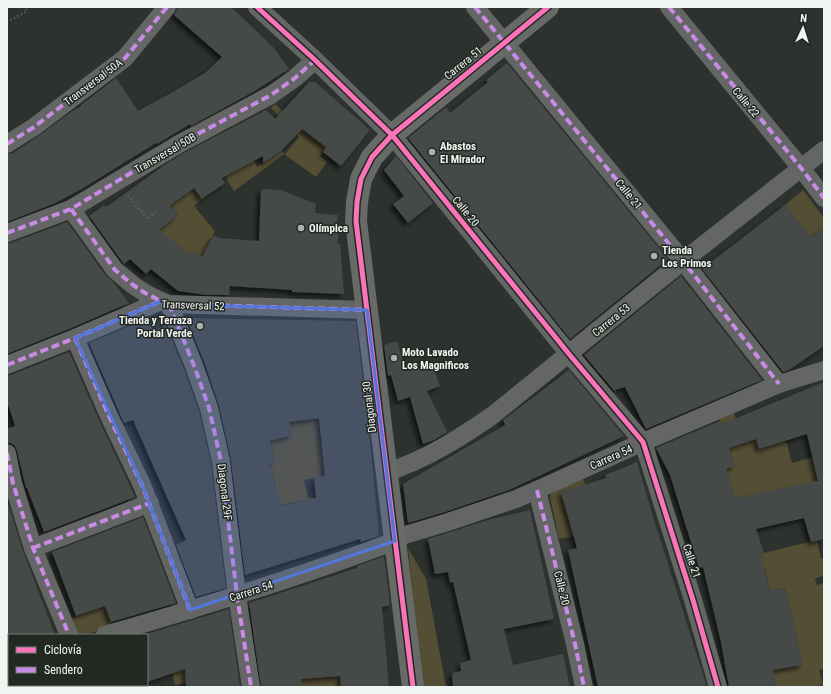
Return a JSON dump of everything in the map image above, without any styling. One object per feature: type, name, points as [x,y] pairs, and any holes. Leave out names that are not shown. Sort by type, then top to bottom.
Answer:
[{"type":"street","name":"Transversal 50A","points":[[7,144],[34,127],[125,58],[168,7]]},
{"type":"street","name":"Calle 20","points":[[258,7],[392,134],[569,354],[643,442]]},
{"type":"street","name":"Calle 21","points":[[475,7],[683,261],[779,384]]},
{"type":"street","name":"Carrera 51","points":[[392,134],[548,7]]},
{"type":"street","name":"Calle 22","points":[[669,7],[824,198]]},
{"type":"street","name":"Transversal 50B","points":[[7,233],[71,209],[179,144],[271,95],[295,78],[315,60]]},
{"type":"street","name":"Diagonal 30","points":[[392,134],[372,157],[362,179],[357,202],[356,221],[413,687]]},
{"type":"street","name":"Carrera 53","points":[[386,472],[415,462],[467,433],[493,415],[683,261],[824,150]]},
{"type":"street","points":[[71,209],[115,270],[145,293],[165,303]]},
{"type":"street","name":"Transversal 52","points":[[7,365],[165,303],[367,310]]},
{"type":"street","name":"Diagonal 29F","points":[[165,303],[195,368],[209,408],[221,461],[237,595],[251,687]]},
{"type":"street","points":[[75,338],[150,504],[190,610]]},
{"type":"street","name":"Carrera 54","points":[[107,634],[190,610],[313,570],[395,539],[516,498],[779,384],[824,370]]},
{"type":"street","name":"Calle 21","points":[[643,442],[693,600],[718,687]]},
{"type":"street","points":[[7,453],[13,483],[33,548],[68,634]]},
{"type":"street","name":"Calle 20","points":[[537,490],[575,644],[584,687]]},
{"type":"street","points":[[33,548],[150,504]]},
{"type":"path","points":[[7,22],[27,12],[25,7]]},
{"type":"path","points":[[116,182],[148,220],[157,211]]},
{"type":"highlighted area","points":[[161,301],[169,304],[367,310],[395,541],[190,610],[142,485],[75,338]]},
{"type":"shaded area","points":[[275,104],[304,131],[326,147],[320,156],[327,162],[316,177],[284,154],[234,191],[219,166],[254,161],[257,167],[281,151],[285,154],[299,137],[271,108]]},
{"type":"shaded area","points":[[190,182],[202,199],[194,206],[215,231],[202,257],[194,251],[191,255],[156,233],[178,215],[171,206],[185,195]]},
{"type":"shaded area","points":[[803,190],[824,218],[824,228],[810,238],[785,205]]},
{"type":"shaded area","points":[[286,410],[325,417],[320,431],[327,476],[304,480],[308,498],[340,493],[273,507],[276,485],[269,464],[275,462],[270,441],[292,435]]},
{"type":"shaded area","points":[[734,413],[744,443],[756,439],[759,449],[786,441],[792,463],[813,457],[818,481],[735,509],[717,484],[730,480],[726,469],[735,466],[719,419]]},
{"type":"shaded area","points":[[583,478],[586,486],[561,492],[571,526],[599,531],[559,539],[550,497],[551,493]]},
{"type":"shaded area","points":[[817,540],[821,559],[824,558],[824,575],[815,579],[817,585],[824,583],[824,669],[819,670],[823,685],[812,687],[776,687],[773,670],[803,665],[785,588],[770,591],[765,570],[756,555]]},
{"type":"shaded area","points":[[408,548],[426,579],[446,687],[422,687]]},
{"type":"shaded area","points":[[105,606],[112,625],[89,634],[75,634],[69,619]]},
{"type":"shaded area","points":[[297,655],[340,676],[341,687],[302,687]]},
{"type":"shaded area","points":[[201,661],[204,679],[175,685],[171,668]]},
{"type":"building","points":[[177,7],[231,7],[274,48],[289,69],[253,92],[191,126],[190,124],[157,144],[156,143],[80,190],[53,204],[7,222],[7,154],[13,153],[40,135],[81,106],[116,78],[138,111],[205,73],[222,57],[174,15]]},
{"type":"building","points":[[507,63],[668,259],[570,339],[408,138],[446,107],[450,113],[488,82],[486,80]]},
{"type":"building","points":[[309,82],[315,82],[370,130],[341,166],[323,152],[326,147],[302,129],[281,151],[263,163],[263,156],[222,178],[225,183],[202,199],[194,188],[170,206],[178,215],[159,230],[191,255],[194,251],[202,257],[213,236],[259,241],[261,189],[281,190],[316,204],[315,213],[338,215],[336,231],[339,231],[337,244],[340,244],[344,294],[292,292],[292,290],[230,286],[229,295],[207,295],[178,291],[151,269],[146,274],[130,259],[124,264],[123,263],[89,216],[104,205],[106,207],[166,164],[184,153],[266,110],[275,119]]},
{"type":"building","points":[[396,156],[433,203],[408,223],[393,204],[404,196],[384,170]]},
{"type":"building","points":[[785,205],[810,238],[824,228],[824,346],[789,370],[783,372],[702,269]]},
{"type":"building","points":[[67,222],[106,276],[112,281],[129,303],[7,354],[7,243],[11,243]]},
{"type":"building","points":[[681,276],[762,380],[646,429],[625,387],[615,390],[616,393],[584,355]]},
{"type":"building","points":[[186,318],[356,321],[379,536],[361,542],[360,539],[245,575],[231,460],[219,406],[205,364]],"holes":[[[319,418],[325,476],[314,478],[316,498],[282,506],[269,464],[275,462],[270,441],[292,435],[289,422]]]},
{"type":"building","points":[[143,320],[147,325],[151,324],[154,330],[166,326],[199,411],[211,463],[226,588],[196,597],[176,545],[186,540],[133,420],[124,423],[89,343]]},
{"type":"building","points":[[397,341],[406,371],[432,364],[440,386],[427,391],[447,432],[434,440],[423,444],[410,397],[398,401],[391,375],[388,376],[384,345]]},
{"type":"building","points":[[69,352],[135,497],[44,532],[26,488],[15,446],[11,443],[7,443],[7,429],[15,426],[7,401],[7,375],[11,375]]},
{"type":"building","points":[[569,370],[624,436],[509,490],[408,523],[403,484],[505,425],[503,420]]},
{"type":"building","points":[[824,382],[824,539],[811,542],[804,518],[756,529],[764,553],[760,554],[770,591],[785,588],[803,665],[773,670],[776,687],[729,687],[721,642],[703,567],[699,568],[670,475],[656,448],[720,421],[722,424]],"holes":[[[807,434],[818,481],[736,498],[726,469],[735,466],[729,448],[756,439],[759,449]]]},
{"type":"building","points":[[637,462],[707,687],[598,687],[568,550],[577,548],[561,492],[606,478],[605,475]]},
{"type":"building","points":[[8,503],[23,551],[55,634],[7,635]]},
{"type":"building","points":[[530,510],[554,619],[504,629],[513,665],[563,654],[570,687],[453,687],[452,673],[461,671],[460,663],[471,660],[453,582],[450,583],[448,572],[435,574],[428,539],[488,520]]},
{"type":"building","points":[[143,517],[176,603],[111,622],[105,606],[76,616],[52,552]]},
{"type":"building","points":[[384,557],[390,605],[382,607],[389,687],[341,687],[340,676],[301,679],[302,687],[261,687],[249,603],[357,568],[357,566]]},
{"type":"building","points":[[229,609],[240,687],[186,687],[185,669],[148,682],[148,634],[146,634]]},
{"type":"marked path","points":[[7,144],[34,127],[125,58],[167,7]]},
{"type":"marked path","points":[[475,7],[683,261],[779,384]]},
{"type":"marked path","points":[[669,7],[824,198]]},
{"type":"marked path","points":[[7,233],[71,209],[179,144],[271,95],[295,78],[315,60]]},
{"type":"marked path","points":[[71,209],[115,270],[133,285],[161,301]]},
{"type":"marked path","points":[[7,365],[161,301],[169,304],[367,310]]},
{"type":"marked path","points":[[169,304],[195,368],[209,408],[221,461],[237,595],[251,687]]},
{"type":"marked path","points":[[75,338],[109,416],[142,485],[190,610]]},
{"type":"marked path","points":[[7,453],[13,483],[33,548],[69,634]]},
{"type":"marked path","points":[[537,490],[575,644],[584,687]]},
{"type":"marked path","points":[[33,548],[150,503]]},
{"type":"cycle path","points":[[257,7],[315,60],[392,135],[569,354],[643,442],[693,600],[718,687]]},
{"type":"cycle path","points":[[413,687],[356,221],[357,202],[361,179],[372,157],[392,135],[548,7]]},
{"type":"place","name":"Abastos El Mirador","points":[[432,152]]},
{"type":"place","name":"Olímpica","points":[[301,228]]},
{"type":"place","name":"Tienda Los Primos","points":[[654,256]]},
{"type":"place","name":"Tienda y Terraza Portal Verde","points":[[200,326]]},
{"type":"place","name":"Moto Lavado Los Magnificos","points":[[394,358]]}]
